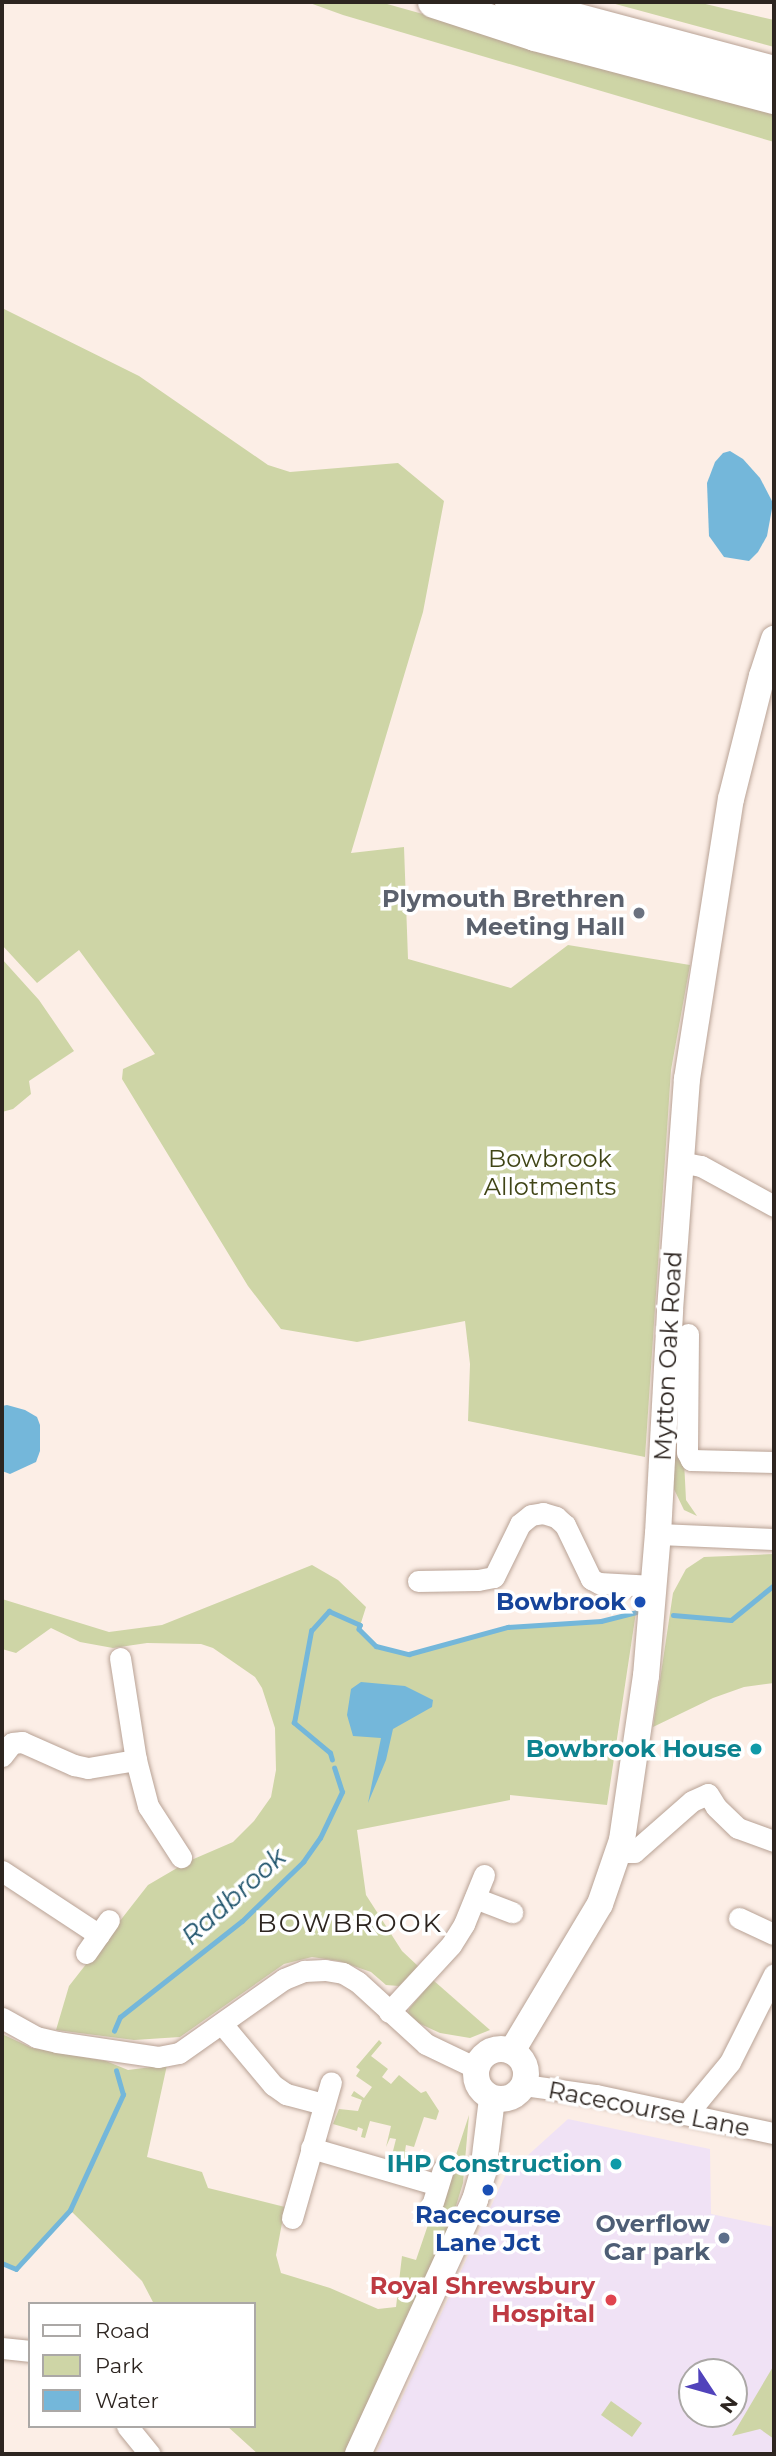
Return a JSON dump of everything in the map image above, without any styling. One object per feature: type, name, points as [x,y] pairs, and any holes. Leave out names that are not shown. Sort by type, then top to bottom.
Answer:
[{"type":"highway","points":[[434,2],[535,35],[774,98]]},
{"type":"highway","points":[[510,2],[774,72]]},
{"type":"main road","name":"Mytton Oak Road","points":[[512,2051],[600,1904],[618,1852],[646,1676],[658,1534],[680,1163],[696,1014],[731,799],[774,639]]},
{"type":"main road","points":[[493,2050],[512,2051],[518,2055],[526,2070],[524,2085],[510,2099],[492,2099],[479,2088],[476,2068],[485,2054],[493,2050]]},
{"type":"main road","points":[[358,2454],[475,2200],[483,2172],[492,2099]]},
{"type":"street","points":[[680,1163],[701,1166],[774,1206]]},
{"type":"street","points":[[688,1334],[687,1452],[691,1460],[774,1462]]},
{"type":"street","points":[[418,1581],[478,1580],[494,1577],[520,1524],[531,1515],[542,1513],[556,1517],[565,1525],[591,1579],[599,1583],[653,1586]]},
{"type":"street","points":[[658,1534],[774,1539]]},
{"type":"street","points":[[119,1658],[136,1760],[148,1806],[180,1858]]},
{"type":"street","points":[[2,1756],[12,1743],[22,1742],[74,1765],[89,1768],[136,1760]]},
{"type":"street","points":[[618,1852],[634,1852],[692,1801],[708,1794],[716,1807],[738,1828],[774,1841]]},
{"type":"street","points":[[2,1871],[98,1936]]},
{"type":"street","points":[[389,2012],[452,1945],[484,1875]]},
{"type":"street","points":[[475,1898],[512,1912]]},
{"type":"street","points":[[739,1918],[774,1934]]},
{"type":"street","points":[[2,2018],[44,2039],[158,2057],[179,2053],[284,1979],[304,1972],[343,1973],[358,1982],[426,2044],[476,2068]]},
{"type":"street","points":[[687,2114],[730,2062],[774,1974]]},
{"type":"street","points":[[222,2024],[273,2085],[286,2094],[323,2104]]},
{"type":"street","points":[[292,2218],[331,2081]]},
{"type":"street","name":"Racecourse Lane","points":[[524,2085],[596,2095],[774,2133]]},
{"type":"street","points":[[311,2148],[438,2186]]},
{"type":"street","points":[[2,2348],[28,2351]]},
{"type":"street","points":[[129,2428],[150,2454]]},
{"type":"shaded area","name":"Royal Shrewsbury Hospital","points":[[568,2119],[710,2149],[711,2214],[774,2227],[774,2454],[376,2454],[505,2176]]},
{"type":"green space","points":[[307,2],[380,2],[774,113],[774,142],[343,15]]},
{"type":"green space","points":[[608,2],[697,2],[774,20],[774,47]]},
{"type":"green space","name":"Bowbrook Allotments","points":[[2,308],[139,376],[268,465],[290,472],[398,463],[444,501],[423,612],[351,853],[404,847],[408,959],[511,988],[568,945],[690,965],[671,1070],[645,1457],[468,1421],[470,1364],[465,1321],[357,1342],[281,1329],[248,1286],[122,1079],[123,1069],[155,1054],[79,950],[37,983],[2,945]]},
{"type":"green space","points":[[2,959],[39,1000],[74,1051],[29,1081],[31,1094],[13,1109],[2,1112]]},
{"type":"green space","points":[[679,1363],[686,1500],[697,1516],[684,1510],[672,1485]]},
{"type":"green space","points":[[774,1554],[774,1683],[744,1687],[713,1698],[653,1727],[673,1593],[686,1569],[704,1557]]},
{"type":"green space","points":[[312,1565],[338,1580],[366,1607],[359,1629],[376,1646],[409,1654],[508,1627],[601,1621],[636,1612],[607,1805],[510,1795],[510,1800],[357,1830],[366,1895],[402,1951],[419,1967],[399,1986],[386,1985],[371,1972],[339,1961],[312,1957],[284,1964],[180,2037],[134,2040],[56,2030],[69,1986],[148,1885],[189,1861],[233,1842],[254,1821],[271,1797],[276,1770],[275,1728],[262,1688],[255,1677],[213,1648],[201,1644],[147,1643],[113,1648],[80,1642],[51,1628],[16,1653],[2,1649],[2,1599],[109,1632],[162,1625]]},
{"type":"green space","points":[[433,1980],[490,2030],[470,2038],[440,2033],[416,2022],[408,2013],[409,2009]]},
{"type":"green space","points":[[2,2034],[32,2048],[106,2061],[128,2070],[167,2065],[147,2157],[202,2172],[208,2188],[285,2207],[276,2255],[281,2273],[330,2288],[378,2309],[396,2307],[402,2256],[416,2260],[431,2216],[437,2213],[469,2115],[463,2183],[448,2232],[344,2454],[258,2454],[229,2428],[256,2428],[256,2302],[153,2302],[142,2281],[70,2210],[16,2269],[2,2263]]},
{"type":"green space","points":[[379,2040],[382,2043],[371,2056],[388,2069],[382,2077],[391,2084],[399,2075],[421,2093],[426,2091],[439,2111],[436,2120],[424,2117],[414,2147],[406,2145],[405,2151],[418,2155],[413,2170],[395,2165],[391,2159],[396,2139],[390,2138],[386,2147],[391,2126],[370,2121],[365,2138],[361,2137],[363,2129],[358,2127],[357,2131],[333,2124],[339,2109],[358,2111],[362,2100],[351,2096],[354,2091],[364,2098],[372,2087],[356,2076],[360,2070],[356,2067]]},
{"type":"green space","points":[[774,2365],[774,2439],[760,2429],[732,2436],[737,2428],[748,2428],[748,2409]]},
{"type":"green space","points":[[611,2401],[642,2423],[632,2437],[601,2415]]},
{"type":"water","points":[[730,451],[743,459],[760,478],[773,503],[767,536],[749,561],[724,557],[709,536],[707,483],[715,462],[723,453]]},
{"type":"water","points":[[7,1405],[37,1417],[40,1425],[40,1451],[36,1462],[10,1474],[2,1471],[2,1406]]},
{"type":"water","points":[[361,1682],[405,1686],[433,1700],[432,1707],[393,1729],[386,1760],[368,1803],[381,1738],[353,1736],[347,1715],[351,1689]]},
{"type":"waterway","name":"Radbrook","points":[[673,1615],[731,1620],[774,1585]]},
{"type":"waterway","name":"Radbrook","points":[[332,1760],[330,1753],[294,1723],[311,1631],[329,1611],[360,1625],[359,1629],[376,1646],[409,1654],[508,1627],[601,1621],[636,1612]]},
{"type":"waterway","name":"Radbrook","points":[[114,2031],[120,2017],[242,1921],[303,1862],[320,1838],[342,1792],[334,1768]]},
{"type":"waterway","name":"Radbrook","points":[[2,2263],[16,2269],[70,2210],[123,2095],[116,2071]]},
{"type":"place","name":"Plymouth Brethren Meeting Hall","points":[[639,913]]},
{"type":"place","name":"Bowbrook","points":[[640,1602]]},
{"type":"place","name":"Bowbrook House","points":[[756,1749]]},
{"type":"place","name":"IHP Construction","points":[[616,2164]]},
{"type":"place","name":"Racecourse Lane Jct","points":[[488,2190]]},
{"type":"place","name":"Overflow Car park","points":[[724,2238]]},
{"type":"place","name":"Royal Shrewsbury Hospital","points":[[611,2300]]},
{"type":"district","name":"BOWBROOK","points":[[350,1924]]}]
